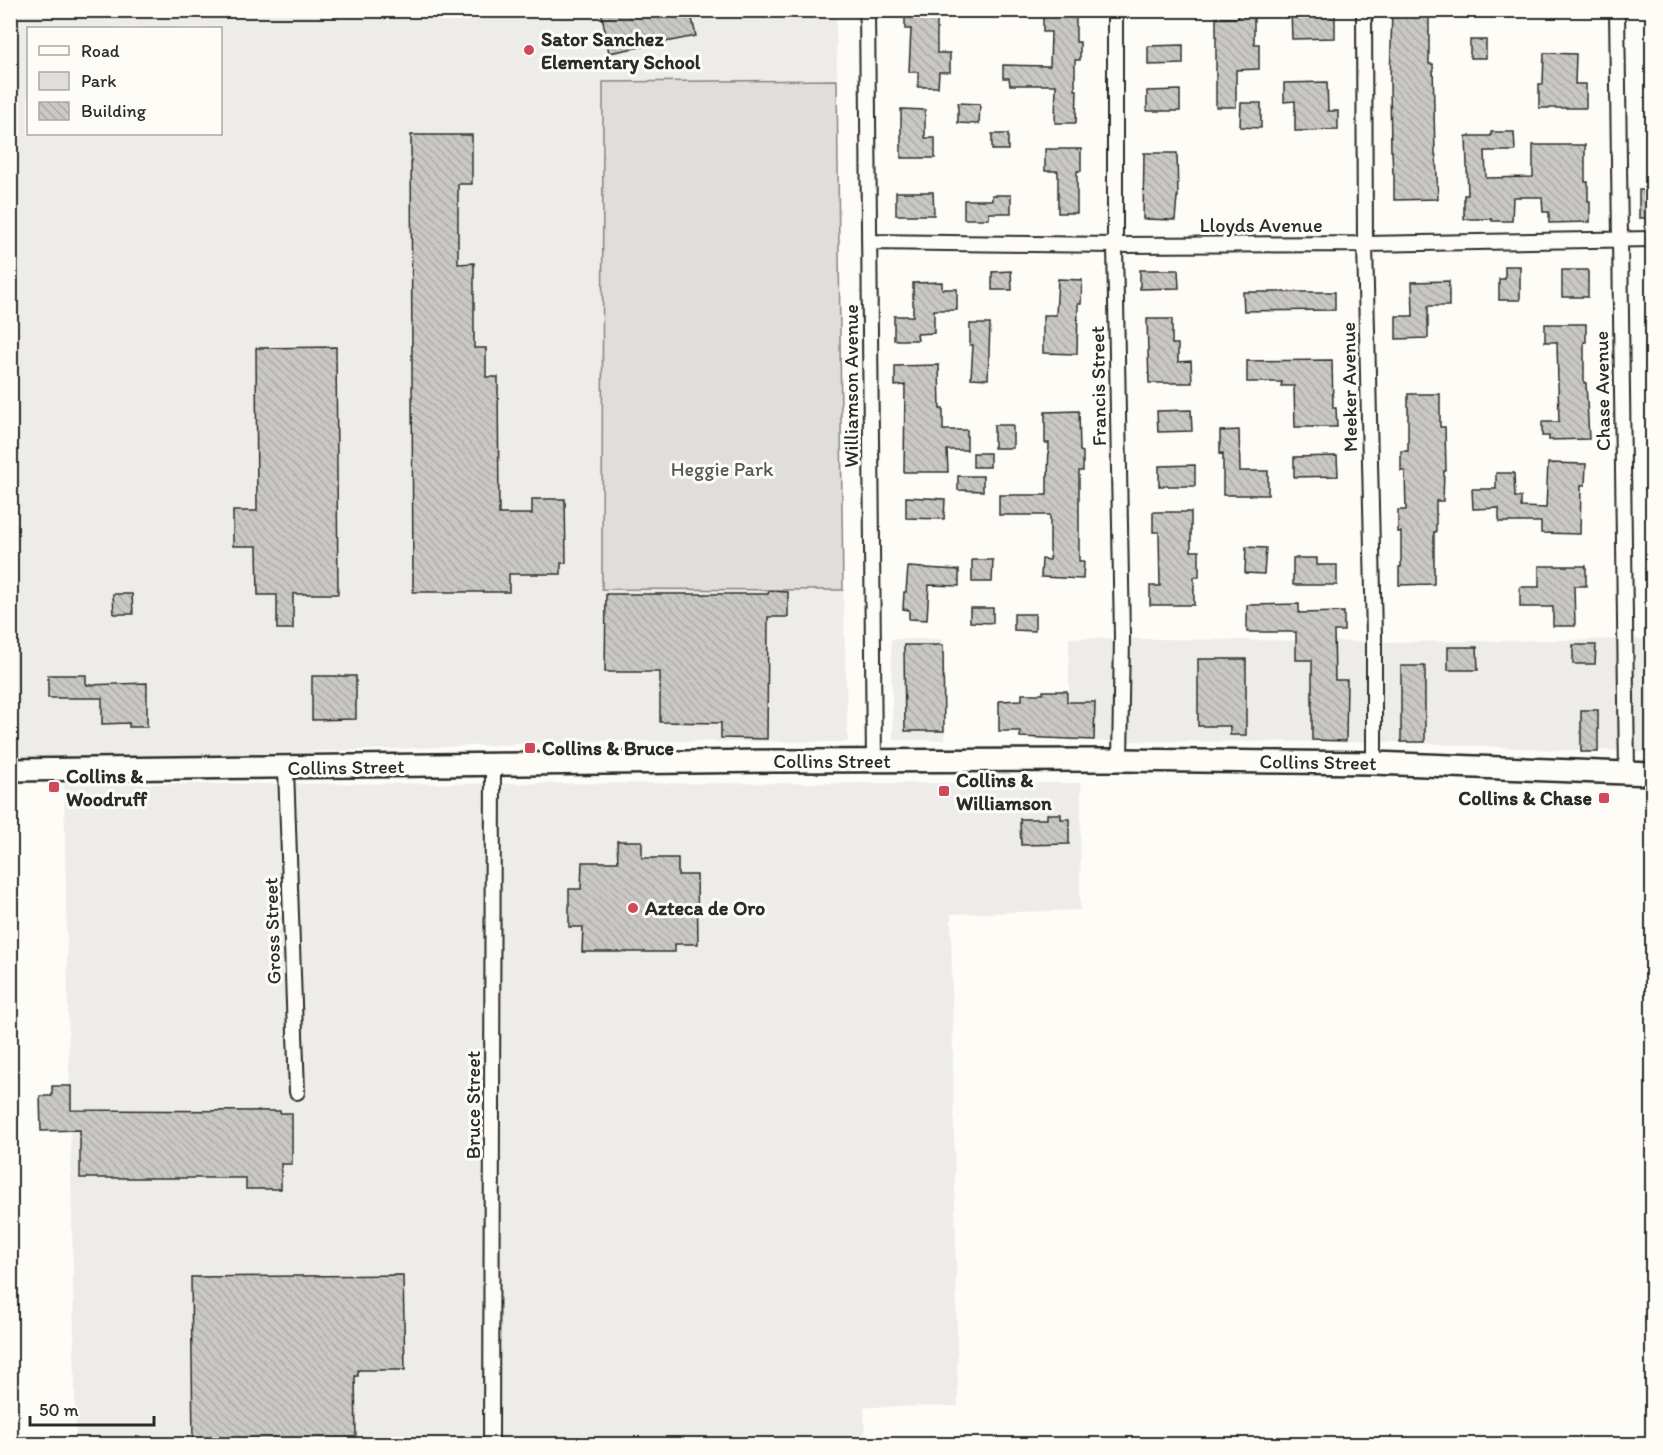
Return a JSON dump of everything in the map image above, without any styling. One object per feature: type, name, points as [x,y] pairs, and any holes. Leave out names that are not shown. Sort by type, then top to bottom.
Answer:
[{"type":"main road","name":"Collins Street","points":[[10,770],[1120,760],[1374,763],[1653,774]]},
{"type":"street","name":"Williamson Avenue","points":[[867,10],[874,761]]},
{"type":"street","name":"Francis Street","points":[[1115,10],[1115,245],[1122,637],[1120,760]]},
{"type":"street","name":"Meeker Avenue","points":[[1364,10],[1365,244],[1374,763]]},
{"type":"street","name":"Chase Avenue","points":[[1617,10],[1627,772]]},
{"type":"street","name":"Lloyds Avenue","points":[[869,242],[1115,245],[1653,239]]},
{"type":"street","name":"Bruce Street","points":[[491,1444],[493,765]]},
{"type":"street","name":"Gross Street","points":[[286,768],[297,1092]]},
{"type":"shaded area","points":[[10,11],[836,11],[837,80],[603,82],[602,588],[843,590],[848,742],[602,741],[11,763]]},
{"type":"shaded area","points":[[1069,638],[1396,642],[1652,639],[1652,753],[1398,742],[1069,741]]},
{"type":"shaded area","points":[[891,639],[943,639],[945,740],[893,740]]},
{"type":"shaded area","points":[[1081,783],[1080,910],[951,914],[958,1406],[864,1407],[865,1444],[76,1444],[64,784]]},
{"type":"green space","name":"Heggie Park","points":[[837,80],[843,590],[602,589],[603,82]]},
{"type":"building","points":[[601,10],[690,10],[696,36],[609,53]]},
{"type":"building","points":[[905,10],[937,10],[937,53],[950,53],[950,72],[939,72],[938,87],[918,87],[918,72],[909,72],[911,29],[905,29]]},
{"type":"building","points":[[1043,10],[1076,10],[1076,42],[1080,42],[1080,60],[1075,60],[1076,123],[1055,123],[1056,85],[1010,85],[1009,78],[1003,78],[1003,65],[1050,66],[1051,32],[1043,32]]},
{"type":"building","points":[[1238,10],[1254,10],[1254,44],[1259,44],[1259,69],[1236,70],[1236,107],[1216,107],[1216,18],[1238,18]]},
{"type":"building","points":[[1291,10],[1335,10],[1335,38],[1292,39]]},
{"type":"building","points":[[1392,10],[1429,10],[1429,64],[1433,64],[1438,199],[1394,200],[1390,83]]},
{"type":"building","points":[[1470,40],[1486,40],[1486,58],[1470,58]]},
{"type":"building","points":[[1183,45],[1183,64],[1148,65],[1148,46]]},
{"type":"building","points":[[1544,53],[1576,54],[1575,84],[1586,84],[1586,108],[1539,108],[1539,84],[1543,84]]},
{"type":"building","points":[[1327,82],[1328,111],[1338,111],[1338,130],[1295,131],[1295,101],[1284,102],[1284,83]]},
{"type":"building","points":[[1180,90],[1180,111],[1147,111],[1147,91]]},
{"type":"building","points":[[958,103],[980,104],[979,124],[958,123]]},
{"type":"building","points":[[1241,103],[1261,103],[1261,128],[1240,127]]},
{"type":"building","points":[[901,109],[925,110],[925,138],[935,138],[935,158],[901,158]]},
{"type":"building","points":[[1491,132],[1514,132],[1515,151],[1485,151],[1486,178],[1533,177],[1533,145],[1585,145],[1585,182],[1588,182],[1590,222],[1549,223],[1549,212],[1543,212],[1542,197],[1513,197],[1512,221],[1464,219],[1464,195],[1468,195],[1466,136],[1491,136]]},
{"type":"building","points":[[992,134],[1008,134],[1008,150],[992,150]]},
{"type":"building","points":[[411,135],[472,135],[472,184],[458,184],[458,264],[474,263],[474,348],[486,348],[486,377],[498,377],[499,514],[532,514],[532,499],[565,499],[566,563],[561,563],[561,574],[509,574],[509,592],[413,592]]},
{"type":"building","points":[[1045,149],[1081,149],[1081,171],[1077,171],[1077,213],[1058,213],[1058,171],[1045,171]]},
{"type":"building","points":[[1144,153],[1177,153],[1178,197],[1175,220],[1143,219]]},
{"type":"building","points":[[1639,190],[1653,190],[1653,218],[1639,218]]},
{"type":"building","points":[[896,192],[933,192],[934,215],[896,215]]},
{"type":"building","points":[[992,195],[1011,195],[1011,213],[989,213],[989,219],[964,219],[964,200],[992,200]]},
{"type":"building","points":[[1505,266],[1520,266],[1520,300],[1499,300],[1499,279],[1505,279]]},
{"type":"building","points":[[1140,270],[1178,270],[1179,288],[1140,289]]},
{"type":"building","points":[[1562,270],[1588,270],[1588,297],[1562,297]]},
{"type":"building","points":[[1011,271],[1012,290],[992,290],[992,272]]},
{"type":"building","points":[[1058,279],[1082,280],[1081,304],[1078,304],[1077,354],[1043,353],[1043,315],[1056,315]]},
{"type":"building","points":[[1449,281],[1449,306],[1428,306],[1428,338],[1396,339],[1396,316],[1413,316],[1412,282]]},
{"type":"building","points":[[942,282],[942,289],[957,289],[957,310],[934,310],[934,333],[917,334],[918,340],[894,340],[894,316],[913,316],[913,283]]},
{"type":"building","points":[[1243,292],[1335,292],[1335,310],[1244,311]]},
{"type":"building","points":[[1147,319],[1172,319],[1172,344],[1178,344],[1178,362],[1191,361],[1192,383],[1149,383]]},
{"type":"building","points":[[970,324],[990,324],[988,379],[971,378],[973,345],[970,345]]},
{"type":"building","points":[[1545,324],[1586,324],[1584,383],[1586,383],[1589,439],[1549,440],[1549,436],[1542,436],[1542,422],[1559,422],[1557,342],[1545,342]]},
{"type":"building","points":[[336,347],[338,594],[293,594],[293,629],[277,629],[277,595],[258,595],[257,546],[233,546],[233,511],[257,511],[256,348]]},
{"type":"building","points":[[1332,360],[1333,408],[1336,408],[1337,427],[1295,427],[1294,386],[1281,386],[1282,382],[1247,382],[1247,361]]},
{"type":"building","points":[[939,365],[943,430],[967,430],[967,450],[947,450],[948,472],[904,472],[905,385],[895,386],[895,366]]},
{"type":"building","points":[[1408,394],[1440,394],[1440,427],[1445,427],[1446,471],[1444,471],[1443,501],[1436,501],[1434,584],[1399,585],[1401,532],[1398,532],[1398,510],[1406,510],[1405,471],[1401,471],[1401,451],[1408,451]]},
{"type":"building","points":[[1191,410],[1192,431],[1158,432],[1157,411]]},
{"type":"building","points":[[1079,411],[1083,471],[1079,471],[1079,561],[1084,561],[1083,579],[1041,577],[1042,559],[1050,560],[1050,515],[999,515],[999,495],[1047,495],[1049,443],[1045,443],[1045,412]]},
{"type":"building","points":[[994,425],[1013,425],[1013,448],[994,448]]},
{"type":"building","points":[[1239,430],[1240,471],[1268,471],[1268,495],[1223,495],[1223,453],[1220,454],[1220,431]]},
{"type":"building","points":[[973,453],[990,453],[990,467],[973,467]]},
{"type":"building","points":[[1337,456],[1338,476],[1294,477],[1294,457]]},
{"type":"building","points":[[1548,463],[1586,464],[1585,485],[1581,485],[1580,534],[1541,533],[1541,522],[1499,522],[1499,508],[1473,509],[1472,489],[1496,489],[1496,473],[1514,473],[1515,497],[1521,497],[1521,507],[1546,508]]},
{"type":"building","points":[[1195,465],[1195,486],[1159,486],[1159,466]]},
{"type":"building","points":[[958,476],[983,476],[983,491],[958,490]]},
{"type":"building","points":[[906,497],[945,499],[944,519],[906,518]]},
{"type":"building","points":[[1153,512],[1191,512],[1191,551],[1199,551],[1199,577],[1194,577],[1194,605],[1150,605],[1150,586],[1160,586],[1159,532],[1153,532]]},
{"type":"building","points":[[1246,547],[1266,548],[1264,574],[1245,573]]},
{"type":"building","points":[[1293,558],[1317,558],[1317,565],[1337,565],[1337,585],[1293,585]]},
{"type":"building","points":[[972,560],[993,560],[992,582],[972,582]]},
{"type":"building","points":[[1539,566],[1586,566],[1586,586],[1574,586],[1575,626],[1553,626],[1553,607],[1520,607],[1520,587],[1539,587]]},
{"type":"building","points":[[908,567],[959,570],[959,586],[929,585],[927,620],[909,619],[909,610],[903,609]]},
{"type":"building","points":[[769,591],[788,592],[788,617],[768,617],[767,739],[721,738],[721,723],[660,722],[660,672],[605,672],[606,594],[768,594]]},
{"type":"building","points":[[113,594],[132,594],[133,614],[114,614]]},
{"type":"building","points":[[1299,604],[1299,613],[1344,612],[1344,631],[1334,631],[1335,680],[1347,680],[1346,741],[1312,740],[1312,660],[1296,660],[1296,632],[1247,632],[1247,605]]},
{"type":"building","points":[[970,608],[993,608],[993,623],[970,622]]},
{"type":"building","points":[[1014,614],[1035,614],[1035,631],[1014,630]]},
{"type":"building","points":[[904,645],[943,645],[944,731],[905,731]]},
{"type":"building","points":[[1573,645],[1596,645],[1595,664],[1573,664]]},
{"type":"building","points":[[1448,647],[1477,647],[1478,670],[1448,670]]},
{"type":"building","points":[[1198,659],[1246,659],[1246,735],[1230,735],[1230,726],[1198,726]]},
{"type":"building","points":[[1401,666],[1425,666],[1425,742],[1401,742]]},
{"type":"building","points":[[48,675],[86,675],[86,685],[147,683],[147,727],[129,727],[129,723],[102,724],[102,698],[48,698]]},
{"type":"building","points":[[312,676],[356,676],[356,719],[312,720]]},
{"type":"building","points":[[1043,691],[1067,691],[1067,702],[1095,702],[1094,740],[1020,737],[1020,731],[999,731],[999,701],[1022,700],[1022,694],[1043,694]]},
{"type":"building","points":[[1581,710],[1598,710],[1598,752],[1581,752]]},
{"type":"building","points":[[1047,814],[1061,814],[1061,819],[1069,819],[1069,844],[1021,845],[1020,819],[1047,819]]},
{"type":"building","name":"Azteca de Oro","points":[[617,841],[642,841],[642,858],[678,858],[678,875],[697,875],[698,944],[675,944],[675,952],[582,952],[583,927],[569,927],[569,889],[581,889],[582,862],[618,862]]},
{"type":"building","points":[[52,1086],[71,1086],[71,1110],[280,1111],[280,1113],[292,1113],[292,1164],[281,1164],[281,1189],[246,1189],[246,1178],[80,1178],[80,1130],[41,1131],[40,1096],[52,1096]]},
{"type":"building","points":[[403,1275],[405,1370],[358,1370],[358,1376],[355,1376],[356,1440],[352,1442],[193,1443],[191,1277]]},
{"type":"place","name":"Sator Sanchez Elementary School","points":[[529,50]]},
{"type":"place","name":"Collins & Bruce","points":[[530,748]]},
{"type":"place","name":"Collins & Woodruff","points":[[54,787]]},
{"type":"place","name":"Collins & Williamson","points":[[944,791]]},
{"type":"place","name":"Collins & Chase","points":[[1604,798]]},
{"type":"place","name":"Azteca de Oro","points":[[633,908]]}]
